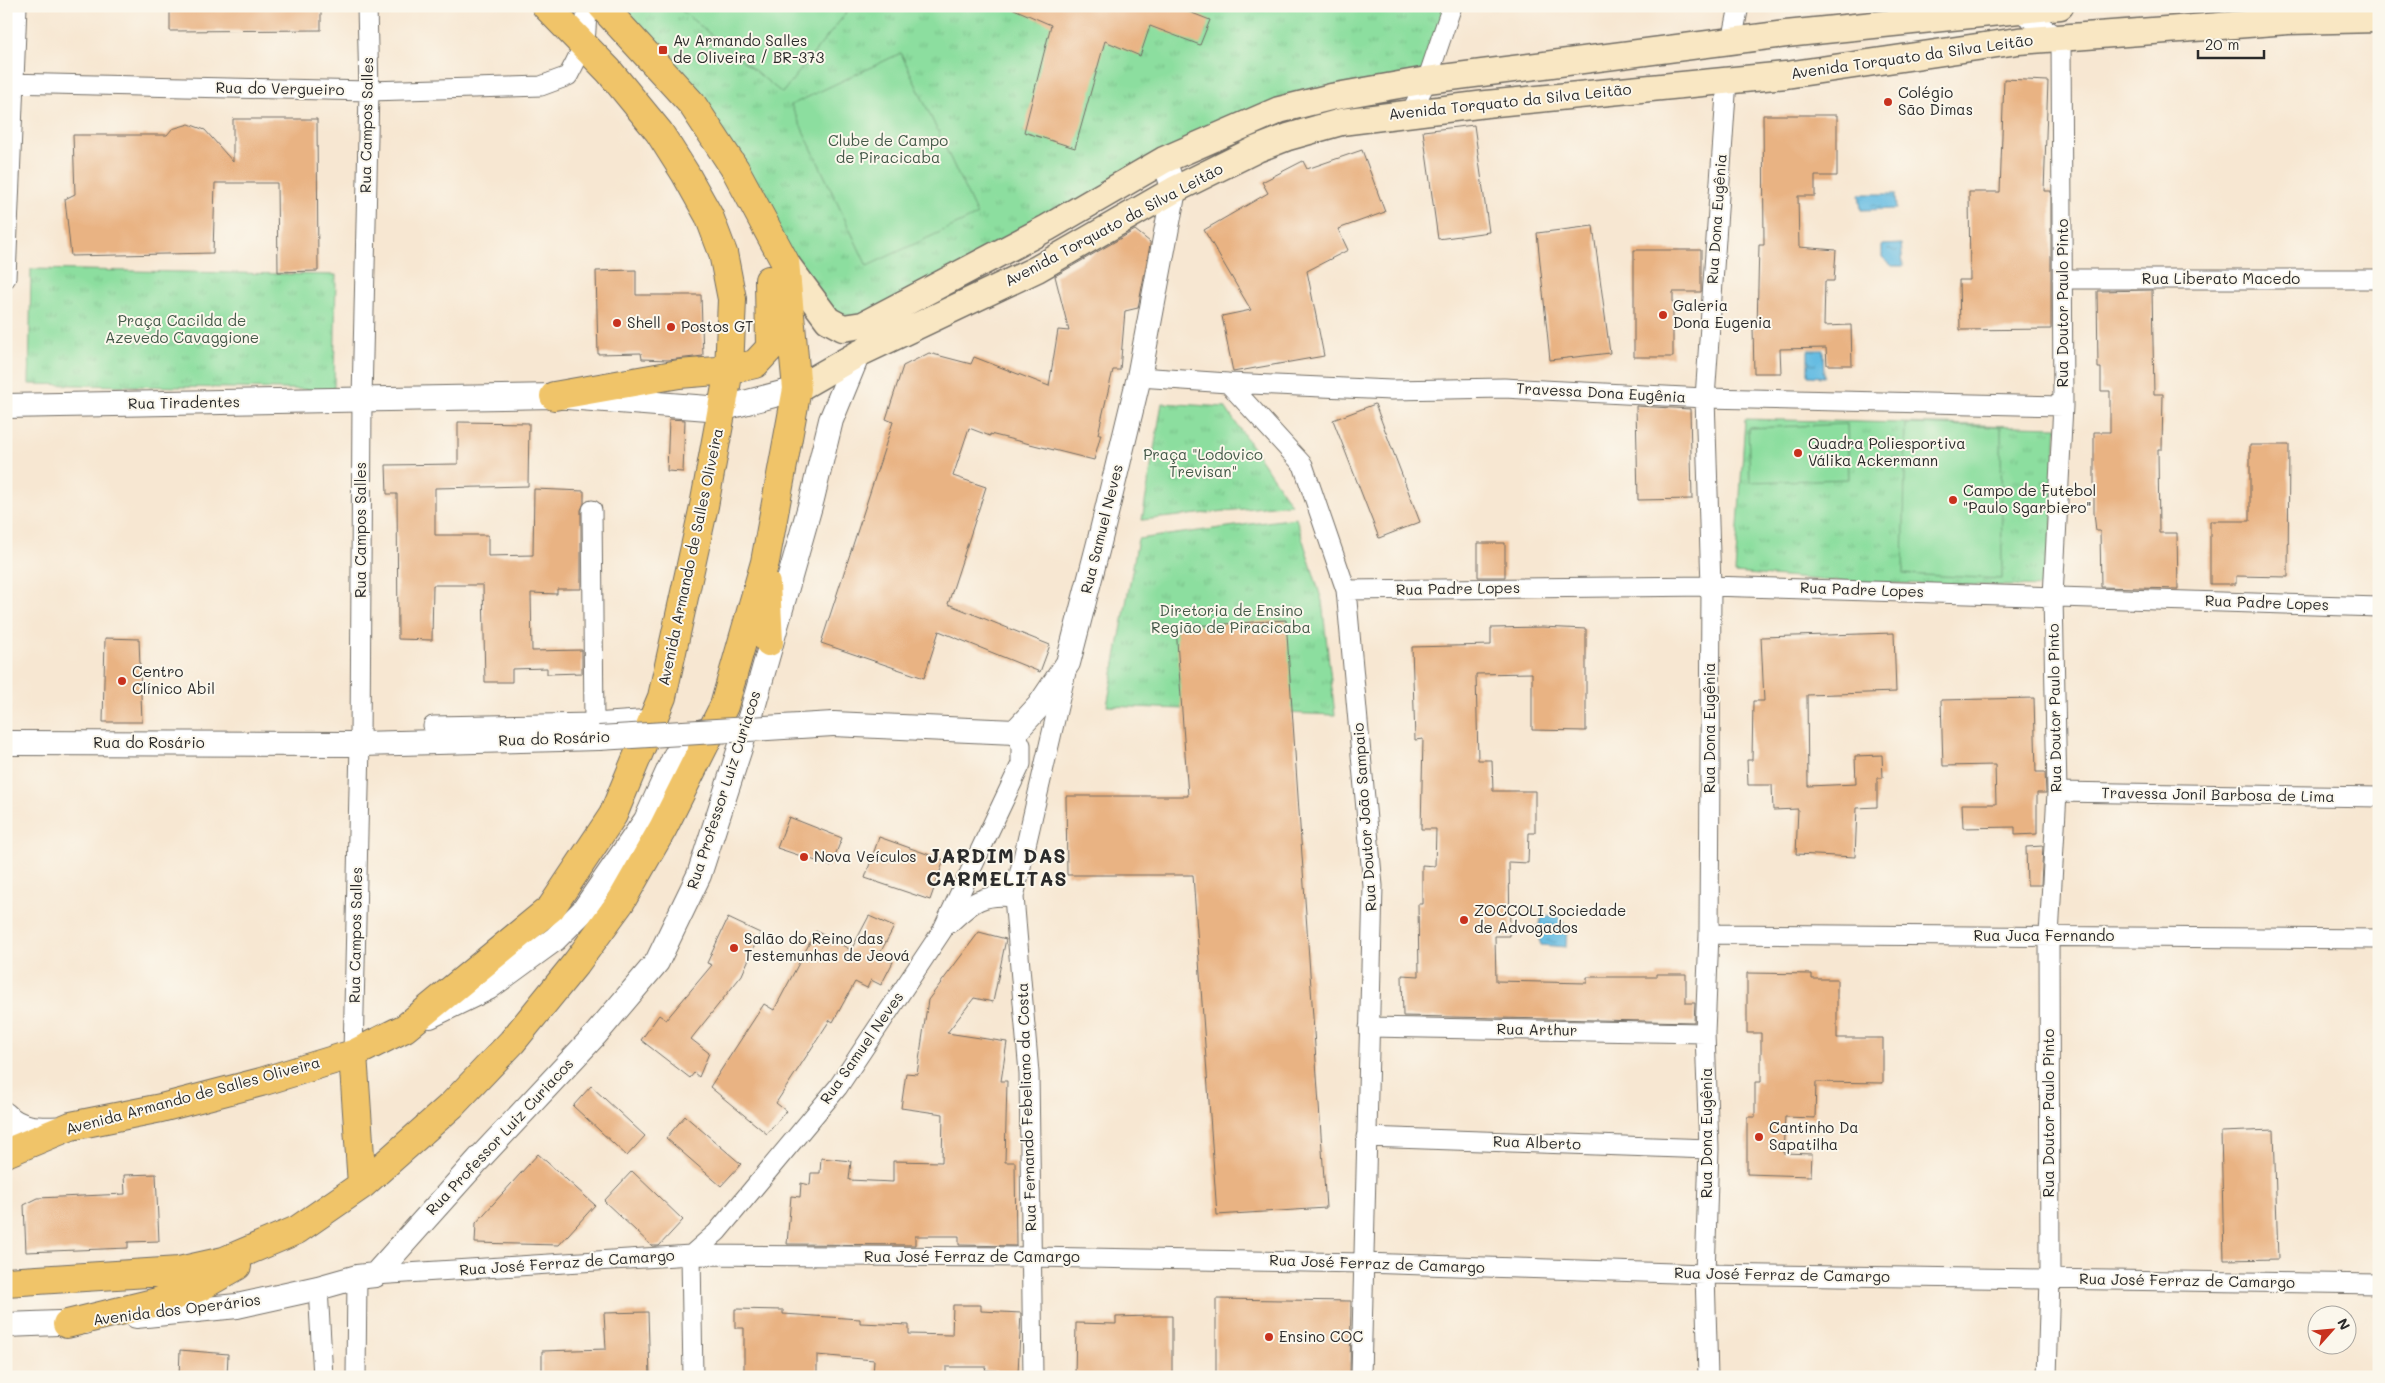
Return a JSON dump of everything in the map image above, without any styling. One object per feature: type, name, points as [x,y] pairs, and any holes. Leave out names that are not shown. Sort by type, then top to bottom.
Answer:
[{"type":"main road","points":[[546,6],[585,44],[659,132],[709,216],[722,253],[732,299],[729,370]]},
{"type":"main road","points":[[67,1324],[157,1302],[200,1288],[297,1230],[362,1185],[452,1105],[505,1049],[577,962],[620,904],[663,828],[724,706],[765,562],[796,389],[785,262],[735,169],[692,104],[602,6]]},
{"type":"main road","name":"Avenida Torquato da Silva Leitão","points":[[785,262],[828,320],[843,328],[863,325],[1047,228],[1164,160],[1279,110],[1331,97],[1427,80],[1786,34],[2060,6]]},
{"type":"main road","points":[[2288,21],[2302,11],[2327,6]]},
{"type":"main road","name":"Avenida Torquato da Silva Leitão","points":[[796,389],[858,354],[1037,269],[1174,190],[1257,149],[1288,137],[1341,122],[1412,112],[1786,75],[2018,41],[2288,21],[2379,19]]},
{"type":"main road","points":[[1727,80],[1755,45],[1786,34]]},
{"type":"main road","points":[[554,396],[679,374],[729,370],[755,364],[770,348],[769,275],[756,208]]},
{"type":"main road","name":"Avenida Armando de Salles Oliveira","points":[[6,1153],[33,1135],[161,1108],[261,1082],[353,1054],[405,1028],[551,908],[613,815],[662,697],[704,506],[729,370]]},
{"type":"main road","points":[[765,562],[770,642]]},
{"type":"main road","points":[[353,1054],[362,1185]]},
{"type":"main road","points":[[6,1166],[33,1135]]},
{"type":"main road","points":[[6,1282],[179,1271],[224,1261],[297,1230]]},
{"type":"street","points":[[6,278],[11,83],[17,6]]},
{"type":"street","name":"Rua Campos Salles","points":[[353,1054],[360,744],[362,399],[369,92],[367,6]]},
{"type":"street","name":"Rua do Vergueiro","points":[[11,83],[369,92],[541,86],[568,76],[585,44],[587,22],[585,6]]},
{"type":"street","points":[[1412,112],[1427,80],[1452,6]]},
{"type":"street","points":[[1732,41],[1739,6]]},
{"type":"street","name":"Avenida Torquato da Silva Leitão","points":[[2016,10],[2061,39]]},
{"type":"street","name":"Rua Doutor Paulo Pinto","points":[[2047,1377],[2050,1279],[2049,936],[2057,792],[2053,596],[2063,406],[2061,39]]},
{"type":"street","name":"Rua Dona Eugênia","points":[[1708,1377],[1706,1032],[1709,934],[1711,586],[1705,398],[1727,80]]},
{"type":"street","name":"Rua Samuel Neves","points":[[1014,897],[1068,663],[1139,377],[1174,190],[1164,160]]},
{"type":"street","name":"Rua Liberato Macedo","points":[[2062,279],[2379,279]]},
{"type":"street","name":"Rua Professor Luiz Curiacos","points":[[366,1276],[596,1034],[657,962],[698,875],[752,711],[812,499],[831,420],[858,354]]},
{"type":"street","name":"Travessa Dona Eugênia","points":[[1139,377],[1228,384],[1391,390],[1504,388],[1705,398],[2063,406]]},
{"type":"street","name":"Rua Doutor João Sampaio","points":[[1228,384],[1303,465],[1346,590],[1373,886],[1361,1377]]},
{"type":"street","name":"Avenida Torquato da Silva Leitão","points":[[362,399],[554,396],[721,409],[796,389]]},
{"type":"street","name":"Rua Tiradentes","points":[[6,406],[362,399]]},
{"type":"street","points":[[592,510],[596,730]]},
{"type":"street","name":"Rua Padre Lopes","points":[[1346,590],[1711,586],[2379,607]]},
{"type":"street","points":[[1015,732],[1039,706],[1068,663]]},
{"type":"street","points":[[433,726],[596,730],[652,719]]},
{"type":"street","name":"Rua do Rosário","points":[[6,743],[360,744],[596,730],[703,731],[833,724],[1015,732]]},
{"type":"street","points":[[405,1028],[488,988],[555,939],[582,911],[646,820],[675,756],[703,731]]},
{"type":"street","name":"Rua Samuel Neves","points":[[690,1255],[718,1232],[838,1087],[942,931],[1021,764],[1021,745],[1015,732]]},
{"type":"street","name":"Travessa Jonil Barbosa de Lima","points":[[2057,792],[2379,797]]},
{"type":"street","points":[[942,931],[967,906],[978,900],[996,895],[1014,897]]},
{"type":"street","name":"Rua Fernando Febeliano da Costa","points":[[1014,897],[1029,1073],[1033,1257],[1033,1377]]},
{"type":"street","name":"Rua Juca Fernando","points":[[1709,934],[2379,939]]},
{"type":"street","name":"Rua Arthur","points":[[1369,1027],[1706,1032]]},
{"type":"street","points":[[6,1112],[33,1135]]},
{"type":"street","points":[[6,1135],[33,1135]]},
{"type":"street","name":"Rua Alberto","points":[[1366,1137],[1708,1149]]},
{"type":"street","points":[[690,1255],[693,1377]]},
{"type":"street","name":"Rua José Ferraz de Camargo","points":[[366,1276],[690,1255],[1033,1257],[1363,1263],[1706,1274],[2379,1284]]},
{"type":"street","points":[[356,1377],[366,1276]]},
{"type":"street","name":"Avenida dos Operários","points":[[6,1325],[67,1324],[237,1306],[366,1276]]},
{"type":"street","points":[[318,1288],[324,1377]]},
{"type":"green space","name":"Clube de Campo de Piracicaba","points":[[602,6],[1452,6],[1427,80],[1279,110],[843,328],[735,169]]},
{"type":"green space","points":[[676,6],[850,6],[851,7],[782,93]]},
{"type":"green space","points":[[901,53],[977,215],[867,266],[791,105]]},
{"type":"green space","name":"Praça Cacilda de Azevedo Cavaggione","points":[[31,269],[336,275],[334,390],[29,384]]},
{"type":"green space","name":"Praça \"Lodovico Trevisan\"","points":[[1162,403],[1225,407],[1291,504],[1142,520]]},
{"type":"green space","points":[[1745,419],[2057,427],[2049,587],[1845,582],[1735,573]]},
{"type":"green space","name":"Quadra Poliesportiva Válika Ackermann","points":[[1847,424],[1849,479],[1750,482],[1748,428]]},
{"type":"green space","name":"Campo de Futebol \"Paulo Sgarbiero\"","points":[[1906,424],[2001,427],[2002,579],[1903,574]]},
{"type":"green space","name":"Diretoria de Ensino Região de Piracicaba","points":[[1296,518],[1322,601],[1335,715],[1107,706],[1138,539]]},
{"type":"water","points":[[1859,194],[1895,194],[1896,209],[1861,210]]},
{"type":"water","points":[[1901,244],[1903,266],[1892,266],[1882,257],[1882,245]]},
{"type":"water","points":[[1808,350],[1823,350],[1824,377],[1808,376]]},
{"type":"water","points":[[1543,916],[1557,916],[1567,926],[1566,947],[1541,945],[1536,930]]},
{"type":"building","points":[[170,6],[321,6],[321,30],[170,31]]},
{"type":"building","points":[[1007,6],[1174,6],[1210,20],[1200,45],[1150,26],[1140,56],[1105,41],[1075,148],[1024,132],[1051,25]]},
{"type":"building","points":[[2004,79],[2048,81],[2044,191],[2051,191],[2051,329],[1960,330],[1959,280],[1970,280],[1969,192],[2000,192]]},
{"type":"building","points":[[1763,115],[1837,115],[1837,176],[1815,176],[1815,196],[1798,196],[1799,247],[1836,250],[1834,281],[1825,281],[1824,326],[1851,325],[1852,365],[1827,365],[1826,348],[1780,349],[1781,373],[1754,373],[1753,328],[1757,328],[1759,245],[1764,245]]},
{"type":"building","points":[[233,119],[317,119],[318,271],[278,272],[277,183],[215,183],[213,253],[71,256],[65,199],[75,194],[73,135],[167,135],[172,129],[189,124],[205,130],[233,162]]},
{"type":"building","points":[[1474,125],[1489,232],[1438,239],[1423,131]]},
{"type":"building","points":[[1362,150],[1385,212],[1338,229],[1348,250],[1307,271],[1324,356],[1233,372],[1222,316],[1251,310],[1204,230],[1268,193],[1262,182],[1303,161],[1307,169]]},
{"type":"building","points":[[1593,226],[1610,353],[1550,360],[1537,233]]},
{"type":"building","points":[[1135,230],[1150,242],[1150,245],[1138,308],[1125,311],[1120,370],[1113,370],[1094,460],[990,434],[990,436],[969,428],[953,476],[986,487],[948,604],[1050,645],[1040,672],[939,631],[924,678],[821,643],[893,422],[886,419],[903,366],[929,353],[971,364],[974,357],[1049,386],[1058,330],[1069,331],[1055,276]]},
{"type":"building","points":[[1634,250],[1701,250],[1701,292],[1673,292],[1673,357],[1634,357]]},
{"type":"building","points":[[636,270],[636,295],[701,295],[703,356],[668,360],[642,359],[641,353],[598,354],[596,271]]},
{"type":"building","points":[[2152,290],[2154,394],[2163,394],[2162,449],[2158,449],[2159,533],[2177,533],[2178,589],[2101,587],[2100,531],[2096,531],[2094,513],[2094,432],[2110,432],[2110,391],[2101,391],[2101,368],[2098,368],[2097,291]]},
{"type":"building","points":[[1375,404],[1420,522],[1379,538],[1333,420]]},
{"type":"building","points":[[1636,406],[1690,409],[1692,499],[1638,500]]},
{"type":"building","points":[[669,419],[685,420],[683,472],[667,471]]},
{"type":"building","points":[[458,422],[529,423],[528,486],[435,488],[435,535],[488,535],[488,556],[533,555],[534,489],[584,491],[584,503],[581,510],[581,589],[557,589],[557,594],[531,593],[532,651],[582,650],[582,673],[547,674],[547,668],[512,669],[512,682],[485,682],[483,585],[433,585],[432,640],[398,639],[397,494],[387,494],[386,465],[458,464]]},
{"type":"building","points":[[2250,445],[2289,445],[2288,577],[2236,576],[2236,584],[2210,584],[2210,521],[2250,521]]},
{"type":"building","points":[[1478,543],[1505,543],[1505,577],[1478,577]]},
{"type":"building","points":[[1286,620],[1326,1208],[1217,1215],[1193,875],[1067,875],[1066,796],[1188,796],[1176,627]]},
{"type":"building","points":[[1542,627],[1586,629],[1586,731],[1532,730],[1532,673],[1476,674],[1478,760],[1492,760],[1493,791],[1535,791],[1535,833],[1529,833],[1528,863],[1509,862],[1510,936],[1495,936],[1496,981],[1587,983],[1587,977],[1657,977],[1657,974],[1686,974],[1686,1003],[1695,1003],[1694,1022],[1403,1016],[1402,975],[1419,976],[1418,904],[1422,904],[1422,865],[1435,866],[1436,829],[1421,829],[1423,739],[1415,740],[1412,647],[1491,645],[1491,628]]},
{"type":"building","points":[[1894,633],[1896,692],[1807,695],[1808,786],[1856,784],[1855,756],[1882,755],[1883,778],[1877,778],[1877,807],[1857,808],[1855,857],[1796,854],[1798,809],[1773,810],[1772,785],[1748,785],[1747,760],[1752,760],[1753,701],[1764,701],[1761,637]]},
{"type":"building","name":"Centro Clínico Abil","points":[[105,638],[139,639],[142,722],[103,722]]},
{"type":"building","points":[[2034,698],[2036,772],[2045,772],[2046,793],[2037,793],[2037,834],[2015,835],[2015,827],[1963,828],[1962,804],[1996,804],[1995,765],[1943,766],[1941,700]]},
{"type":"building","points":[[789,817],[842,838],[831,866],[777,848]]},
{"type":"building","points":[[879,837],[944,860],[930,900],[865,878]]},
{"type":"building","points":[[2043,846],[2041,885],[2027,885],[2026,847]]},
{"type":"building","points":[[869,916],[894,927],[879,955],[893,962],[881,985],[871,980],[867,988],[855,982],[833,1022],[830,1020],[776,1103],[786,1111],[767,1134],[710,1087],[764,1004],[774,1010],[816,931],[851,950]]},
{"type":"building","points":[[728,918],[760,933],[742,975],[691,1039],[709,1053],[699,1077],[694,1073],[690,1078],[641,1040],[659,1015],[666,1020],[712,965],[707,963]]},
{"type":"building","points":[[979,932],[1006,939],[993,1002],[974,998],[947,1033],[1007,1042],[1001,1081],[1007,1081],[1005,1162],[1015,1162],[1016,1246],[959,1245],[959,1236],[915,1236],[915,1245],[787,1244],[791,1196],[800,1197],[801,1183],[810,1185],[811,1173],[820,1173],[821,1158],[851,1161],[849,1180],[893,1182],[893,1161],[942,1162],[943,1114],[901,1108],[906,1073],[917,1074],[928,1000]]},
{"type":"building","points":[[1747,973],[1812,974],[1812,979],[1837,979],[1837,1038],[1883,1038],[1883,1083],[1816,1082],[1815,1118],[1785,1117],[1783,1153],[1812,1154],[1811,1176],[1747,1174],[1747,1117],[1755,1117],[1755,1082],[1761,1082],[1761,1033],[1747,1033]]},
{"type":"building","points":[[591,1086],[645,1136],[627,1156],[573,1106]]},
{"type":"building","points":[[685,1116],[741,1164],[721,1186],[666,1138]]},
{"type":"building","points":[[2274,1130],[2278,1259],[2224,1260],[2221,1132]]},
{"type":"building","points":[[538,1154],[595,1205],[559,1245],[475,1243],[476,1223]]},
{"type":"building","points":[[632,1171],[683,1220],[659,1246],[652,1246],[604,1201]]},
{"type":"building","points":[[156,1174],[159,1241],[128,1242],[128,1248],[26,1252],[24,1205],[38,1198],[125,1194],[124,1175]]},
{"type":"building","name":"Ensino COC","points":[[1216,1299],[1351,1301],[1350,1377],[1216,1377]]},
{"type":"building","points":[[953,1305],[981,1305],[981,1311],[1021,1313],[1018,1373],[985,1370],[986,1367],[946,1367],[946,1377],[873,1377],[874,1360],[817,1355],[817,1377],[744,1377],[744,1328],[735,1328],[735,1309],[783,1310],[783,1314],[860,1319],[860,1323],[909,1325],[909,1334],[952,1335]]},
{"type":"building","points":[[648,1312],[650,1377],[542,1377],[542,1351],[606,1349],[604,1313]]},
{"type":"building","points":[[1172,1316],[1172,1377],[1075,1377],[1076,1323],[1116,1324],[1116,1317]]},
{"type":"building","points":[[180,1350],[228,1354],[227,1377],[179,1377]]},
{"type":"place","name":"Av Armando Salles de Oliveira / BR-373","points":[[663,50]]},
{"type":"place","name":"Colégio São Dimas","points":[[1888,102]]},
{"type":"place","name":"Galeria Dona Eugenia","points":[[1663,315]]},
{"type":"place","name":"Shell","points":[[617,323]]},
{"type":"place","name":"Postos GT","points":[[671,327]]},
{"type":"place","name":"Quadra Poliesportiva Válika Ackermann","points":[[1798,453]]},
{"type":"place","name":"Campo de Futebol \"Paulo Sgarbiero\"","points":[[1953,500]]},
{"type":"place","name":"Centro Clínico Abil","points":[[122,681]]},
{"type":"place","name":"Nova Veículos","points":[[804,857]]},
{"type":"place","name":"ZOCCOLI Sociedade de Advogados","points":[[1464,920]]},
{"type":"place","name":"Salão do Reino das Testemunhas de Jeová","points":[[734,948]]},
{"type":"place","name":"Cantinho Da Sapatilha","points":[[1759,1137]]},
{"type":"place","name":"Ensino COC","points":[[1269,1337]]},
{"type":"district","name":"JARDIM DAS CARMELITAS","points":[[997,868]]}]
